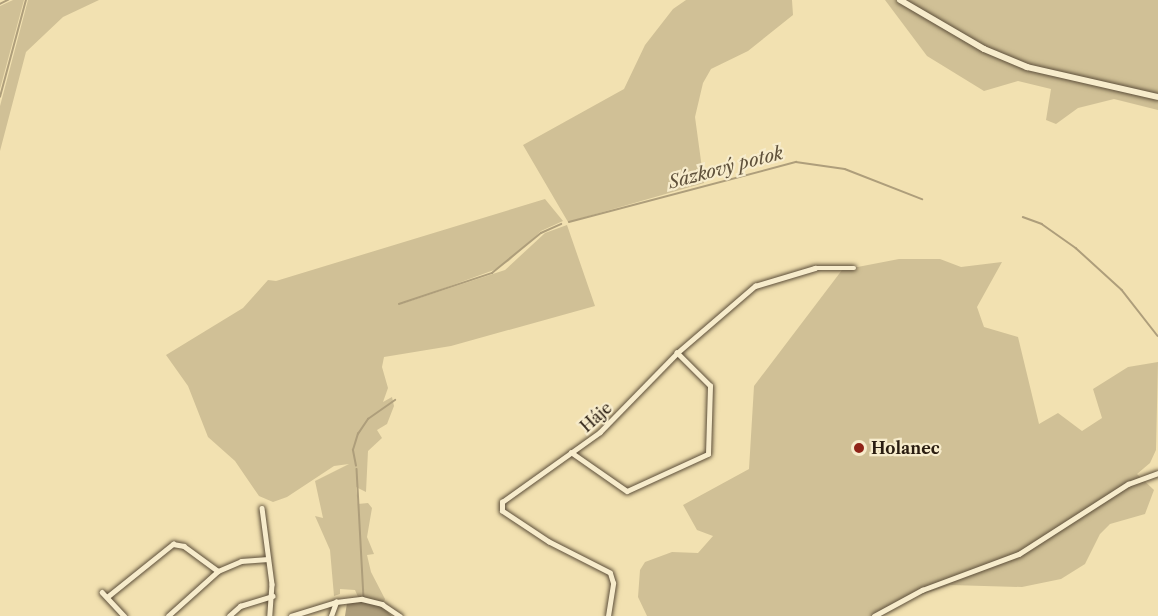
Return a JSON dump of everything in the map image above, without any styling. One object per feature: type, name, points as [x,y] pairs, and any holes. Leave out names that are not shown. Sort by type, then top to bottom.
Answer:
[{"type":"street","points":[[900,0],[984,49],[1027,67],[1158,97]]},
{"type":"street","name":"Háje","points":[[608,616],[613,583],[607,568],[549,542],[499,507],[600,432],[677,353],[755,286],[807,270],[854,268]]},
{"type":"street","points":[[571,452],[627,491],[708,454],[710,386],[677,353]]},
{"type":"street","points":[[874,616],[922,590],[1019,555],[1128,483],[1158,473]]},
{"type":"street","points":[[262,508],[272,596],[270,616]]},
{"type":"street","points":[[107,597],[173,544],[184,546],[218,571]]},
{"type":"street","points":[[168,616],[218,571],[241,561],[268,559]]},
{"type":"street","points":[[102,592],[124,616]]},
{"type":"street","points":[[229,616],[240,606],[272,596]]},
{"type":"street","points":[[291,616],[336,602],[375,601],[400,616]]},
{"type":"street","points":[[331,616],[336,602]]},
{"type":"shaded area","points":[[13,0],[24,0],[0,89],[0,6]]},
{"type":"shaded area","points":[[28,0],[99,0],[63,17],[26,52],[0,151],[0,106]]},
{"type":"shaded area","points":[[686,0],[792,0],[793,15],[748,51],[711,69],[703,83],[695,117],[704,183],[568,222],[523,145],[624,89],[645,45],[673,9]]},
{"type":"shaded area","points":[[885,0],[1158,0],[1158,110],[1114,99],[1078,108],[1056,124],[1046,120],[1051,89],[1018,81],[984,91],[927,56]]},
{"type":"shaded area","points":[[545,199],[563,221],[541,231],[509,261],[494,270],[398,305],[505,270],[545,233],[567,225],[595,306],[451,346],[384,357],[382,367],[388,388],[383,402],[392,397],[394,406],[387,424],[377,430],[382,438],[368,451],[366,492],[356,487],[358,504],[368,503],[372,508],[367,537],[374,554],[367,555],[371,572],[385,599],[384,602],[358,597],[355,590],[340,589],[340,594],[334,596],[330,550],[315,516],[323,518],[315,481],[349,464],[334,466],[287,497],[273,502],[259,496],[235,461],[208,437],[188,386],[166,355],[243,308],[268,280],[276,281]]},
{"type":"shaded area","points":[[899,259],[940,259],[961,267],[1002,262],[977,307],[984,327],[1018,337],[1039,424],[1058,413],[1082,431],[1102,418],[1093,389],[1128,367],[1158,362],[1156,450],[1150,463],[1137,474],[1154,490],[1145,514],[1110,524],[1100,534],[1085,564],[1061,579],[1022,587],[950,585],[909,599],[881,616],[647,616],[638,597],[640,570],[645,562],[672,552],[698,553],[713,536],[697,530],[683,505],[749,469],[754,386],[842,270]]},
{"type":"shaded area","points":[[364,601],[382,607],[392,616],[345,616],[347,603]]},
{"type":"waterway","points":[[0,4],[8,0]]},
{"type":"waterway","points":[[0,97],[26,0]]},
{"type":"waterway","name":"Sázkový potok","points":[[569,222],[796,162],[845,169],[922,199]]},
{"type":"waterway","name":"Sázkový potok","points":[[1023,217],[1042,224],[1076,248],[1122,290],[1158,336]]},
{"type":"waterway","name":"Sázkový potok","points":[[399,304],[492,273],[541,233],[561,224]]},
{"type":"waterway","name":"Sázkový potok","points":[[356,466],[353,450],[358,434],[368,419],[395,400]]},
{"type":"waterway","name":"Sázkový potok","points":[[357,469],[364,597]]},
{"type":"place","name":"Holanec","points":[[859,448]]}]
